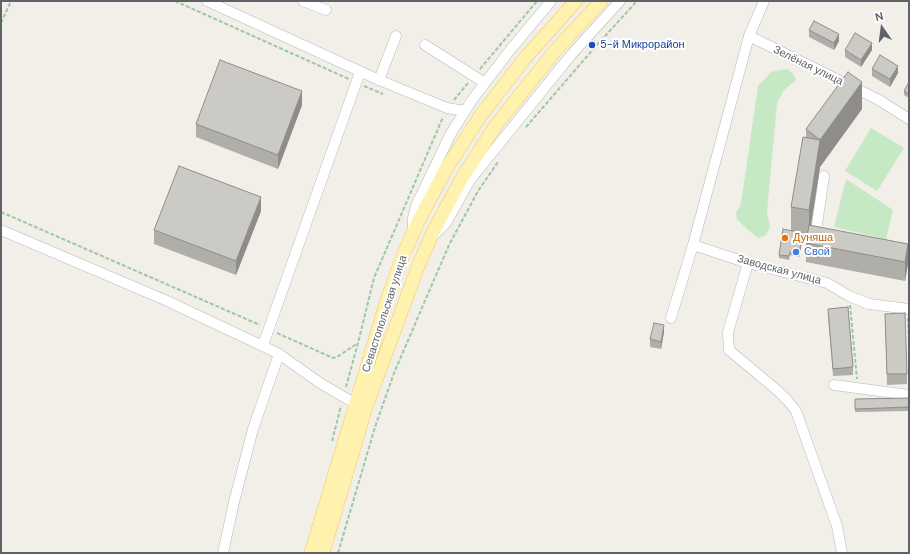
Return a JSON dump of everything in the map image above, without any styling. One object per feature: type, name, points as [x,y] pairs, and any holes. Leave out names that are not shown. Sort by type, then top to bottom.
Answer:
[{"type":"main road","name":"Севастопольская улица","points":[[311,553],[387,300],[413,232],[469,132],[526,57],[576,1]]},
{"type":"main road","name":"Севастопольская улица","points":[[323,553],[366,407],[419,264],[431,238],[462,178],[496,125],[555,51],[601,1]]},
{"type":"street","points":[[207,1],[360,72],[447,108],[465,111]]},
{"type":"street","points":[[303,1],[326,10]]},
{"type":"street","points":[[413,232],[413,218],[416,206],[450,135],[485,82],[551,1]]},
{"type":"street","points":[[431,238],[446,223],[470,180],[571,55],[620,1]]},
{"type":"street","points":[[672,318],[749,36],[764,1]]},
{"type":"street","points":[[379,80],[396,36]]},
{"type":"street","name":"Зелёная улица","points":[[749,36],[847,89],[879,100],[909,119]]},
{"type":"street","points":[[425,45],[485,82]]},
{"type":"street","points":[[262,346],[360,72]]},
{"type":"street","points":[[824,176],[814,238],[830,241]]},
{"type":"street","points":[[1,230],[165,300],[279,354],[320,383],[356,404]]},
{"type":"street","name":"Заводская улица","points":[[692,246],[748,263],[827,283],[849,296],[869,304],[908,309]]},
{"type":"street","points":[[748,263],[728,332],[729,350],[778,390],[796,412],[837,526],[842,553]]},
{"type":"street","points":[[223,553],[252,429],[279,354]]},
{"type":"street","points":[[834,385],[909,394]]},
{"type":"path","points":[[1,23],[11,1]]},
{"type":"path","points":[[175,1],[382,94]]},
{"type":"path","points":[[526,128],[596,46],[637,1]]},
{"type":"path","points":[[338,553],[375,427],[400,359],[448,245],[478,191],[499,161]]},
{"type":"path","points":[[1,212],[333,358],[337,357],[358,343]]},
{"type":"path","points":[[849,296],[858,388]]},
{"type":"path","points":[[908,309],[909,343]]},
{"type":"green space","points":[[787,69],[793,73],[796,80],[784,90],[777,103],[767,212],[770,227],[765,236],[758,238],[737,219],[736,213],[741,204],[758,86],[771,72]]},
{"type":"green space","points":[[871,128],[904,148],[877,191],[845,171]]},
{"type":"green space","points":[[846,179],[893,210],[886,239],[834,227]]},
{"type":"building","points":[[814,21],[839,34],[834,43],[809,30]]},
{"type":"building","points":[[855,33],[872,43],[861,60],[845,50]]},
{"type":"building","points":[[880,55],[898,66],[890,79],[872,69]]},
{"type":"building","points":[[220,60],[302,91],[278,155],[196,124]]},
{"type":"building","points":[[848,72],[862,82],[820,140],[806,129]]},
{"type":"building","points":[[909,82],[909,94],[904,91]]},
{"type":"building","points":[[803,137],[820,140],[809,210],[791,207]]},
{"type":"building","points":[[179,166],[261,197],[236,261],[154,230]]},
{"type":"building","points":[[809,225],[908,244],[905,262],[806,243]]},
{"type":"building","points":[[783,229],[803,233],[799,253],[790,252],[789,256],[779,255]]},
{"type":"building","points":[[848,307],[853,367],[833,369],[828,309]]},
{"type":"building","points":[[905,313],[907,374],[887,374],[885,314]]},
{"type":"building","points":[[654,323],[664,325],[661,342],[650,339]]},
{"type":"building","points":[[909,398],[909,407],[855,409],[855,399]]},
{"type":"place","name":"5-й Микрорайон","points":[[592,45]]},
{"type":"place","name":"Дуняша","points":[[785,238]]},
{"type":"place","name":"Свой","points":[[796,252]]}]
